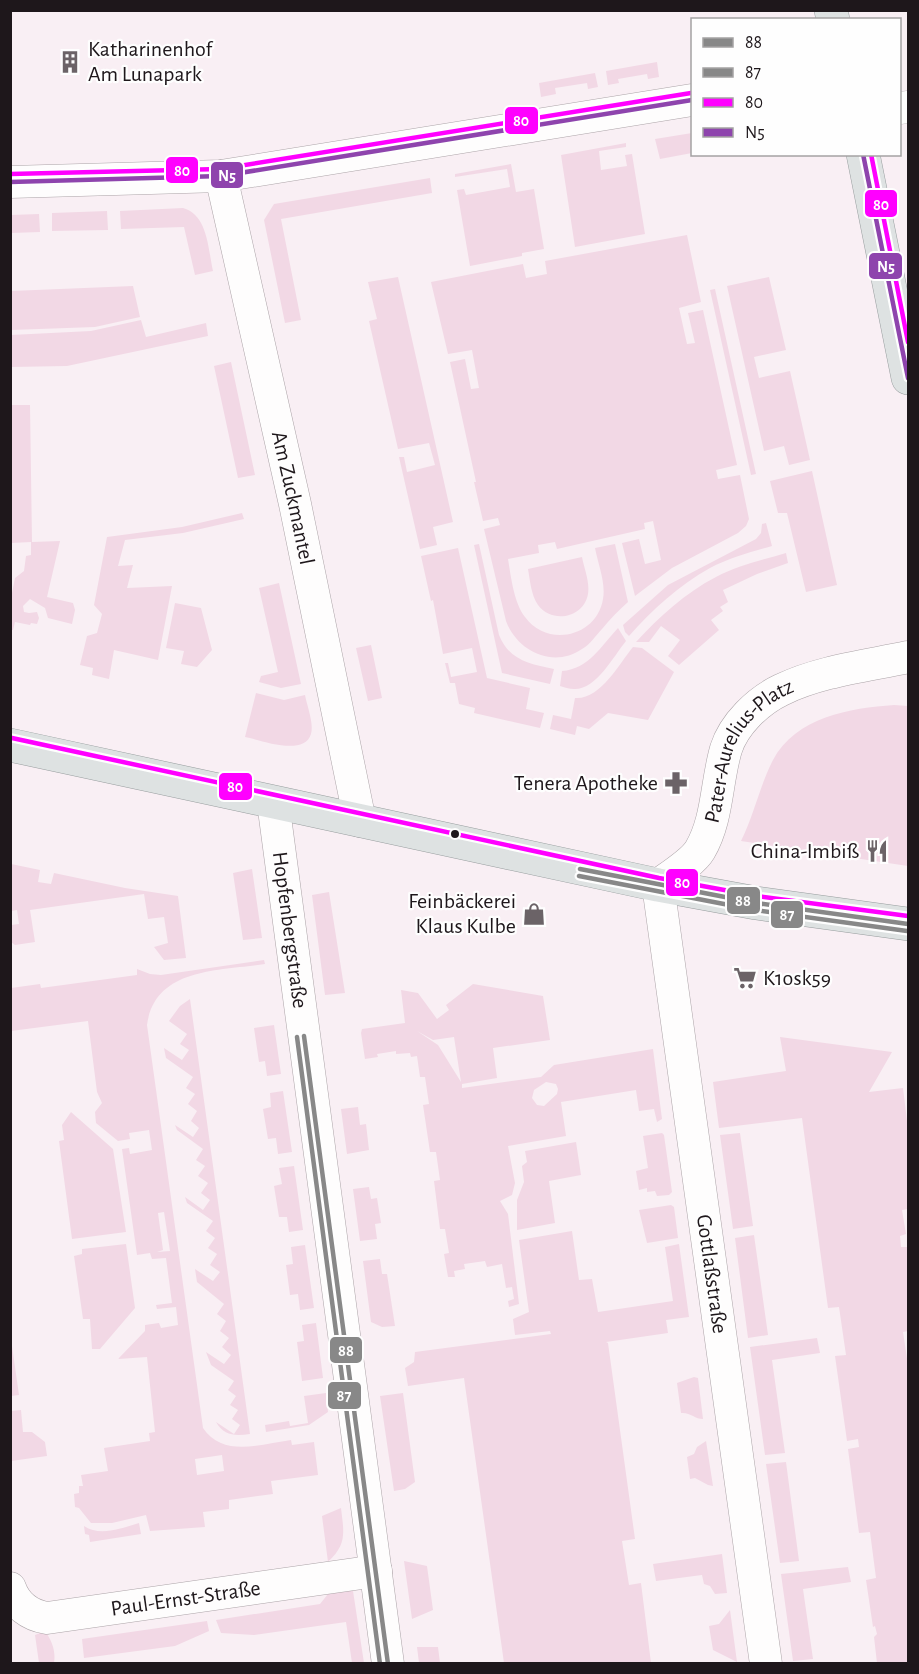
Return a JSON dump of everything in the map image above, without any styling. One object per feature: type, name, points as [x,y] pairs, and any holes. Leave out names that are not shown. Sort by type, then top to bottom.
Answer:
[{"type":"main road","points":[[863,156],[909,378]]},
{"type":"main road","points":[[10,745],[658,885],[756,903],[909,924]]},
{"type":"street","points":[[10,182],[221,176],[691,100]]},
{"type":"street","name":"Am Zuckmantel","points":[[221,176],[295,504],[360,821]]},
{"type":"street","name":"Pater-Aurelius-Platz","points":[[658,885],[699,852],[713,820],[727,748],[736,729],[755,707],[780,690],[824,674],[909,657]]},
{"type":"street","name":"Hopfenbergstraße","points":[[273,802],[388,1664]]},
{"type":"street","name":"Gottlaßstraße","points":[[658,885],[766,1664]]},
{"type":"street","name":"Paul-Ernst-Straße","points":[[10,1588],[17,1602],[27,1611],[47,1618],[376,1570]]},
{"type":"shaded area","points":[[657,62],[659,77],[648,79],[647,74],[618,79],[619,83],[608,85],[606,71]]},
{"type":"shaded area","points":[[595,73],[598,87],[588,89],[587,83],[555,88],[556,94],[541,97],[539,83]]},
{"type":"shaded area","points":[[691,133],[691,153],[660,159],[655,139]]},
{"type":"shaded area","points":[[626,143],[626,147],[599,151],[601,170],[627,166],[625,155],[632,154],[645,234],[575,247],[561,155]]},
{"type":"shaded area","points":[[511,164],[516,192],[534,189],[544,249],[522,253],[522,256],[470,266],[457,190],[464,189],[466,195],[510,187],[507,169],[455,177],[455,174]]},
{"type":"shaded area","points":[[430,178],[432,193],[281,219],[301,320],[285,323],[264,220],[274,204]]},
{"type":"shaded area","points":[[183,208],[198,218],[202,225],[213,271],[195,275],[184,227],[121,229],[120,211]]},
{"type":"shaded area","points":[[107,211],[108,230],[52,231],[52,213]]},
{"type":"shaded area","points":[[39,214],[40,232],[11,233],[11,215]]},
{"type":"shaded area","points":[[687,235],[701,302],[679,308],[687,344],[695,343],[688,313],[703,310],[737,465],[716,470],[718,479],[740,475],[749,519],[746,526],[738,533],[672,568],[635,596],[622,543],[639,539],[645,564],[661,560],[653,521],[644,523],[645,529],[557,549],[555,542],[538,545],[539,553],[508,559],[516,597],[525,617],[534,627],[546,633],[570,634],[581,630],[591,622],[599,612],[603,599],[603,580],[595,548],[615,544],[628,602],[582,649],[571,655],[559,657],[537,654],[518,641],[506,621],[484,529],[500,525],[498,518],[483,521],[450,362],[465,359],[471,389],[479,388],[472,350],[448,354],[431,282],[523,264],[526,278],[547,274],[545,261]]},
{"type":"shaded area","points":[[398,277],[453,522],[433,527],[437,545],[420,549],[399,457],[404,457],[407,472],[435,465],[429,443],[398,449],[369,321],[377,319],[368,282]]},
{"type":"shaded area","points":[[769,277],[786,350],[754,357],[759,378],[790,371],[810,460],[789,465],[784,446],[764,451],[727,286]]},
{"type":"shaded area","points":[[133,286],[140,317],[95,327],[11,330],[11,291]]},
{"type":"shaded area","points":[[715,289],[756,474],[751,475],[710,290]]},
{"type":"shaded area","points":[[141,320],[146,337],[206,323],[208,336],[67,366],[11,367],[11,335],[91,331]]},
{"type":"shaded area","points":[[231,362],[255,475],[238,478],[214,366]]},
{"type":"shaded area","points":[[11,405],[30,405],[32,542],[60,541],[47,597],[73,603],[75,610],[72,624],[48,618],[45,608],[30,599],[23,606],[24,612],[37,612],[39,618],[37,624],[15,622],[11,630],[11,598],[15,578],[24,571],[26,556],[31,555],[31,542],[11,543]]},
{"type":"shaded area","points":[[812,471],[837,585],[806,592],[787,513],[778,513],[770,481]]},
{"type":"shaded area","points":[[242,513],[244,519],[183,533],[125,540],[118,566],[133,565],[127,588],[172,586],[158,660],[114,650],[109,679],[92,675],[93,668],[80,665],[87,636],[97,633],[102,614],[94,605],[107,537],[182,527]]},
{"type":"shaded area","points":[[766,523],[772,546],[732,558],[710,568],[666,599],[629,636],[625,632],[623,625],[668,585],[756,539],[761,533],[762,524]]},
{"type":"shaded area","points":[[479,544],[499,635],[503,643],[521,660],[554,669],[550,684],[502,673],[474,545]]},
{"type":"shaded area","points":[[458,548],[487,678],[530,688],[526,709],[544,713],[540,728],[474,713],[475,708],[459,704],[455,683],[450,683],[445,663],[448,663],[451,677],[477,672],[472,648],[443,654],[433,600],[431,601],[421,556]]},
{"type":"shaded area","points":[[786,553],[788,563],[723,590],[728,602],[720,607],[723,611],[711,620],[719,630],[679,665],[668,656],[680,640],[661,626],[649,642],[636,642],[673,606],[705,583],[733,569]]},
{"type":"shaded area","points":[[582,557],[588,585],[585,602],[580,609],[567,616],[551,615],[544,611],[534,597],[528,569]]},
{"type":"shaded area","points":[[279,583],[301,684],[281,688],[259,682],[261,676],[278,672],[259,588]]},
{"type":"shaded area","points":[[175,603],[201,608],[212,650],[197,667],[181,664],[184,651],[166,648]]},
{"type":"shaded area","points":[[618,628],[626,641],[597,678],[582,688],[572,689],[560,686],[562,671],[580,666],[587,661]]},
{"type":"shaded area","points":[[371,645],[382,698],[368,701],[356,648]]},
{"type":"shaded area","points":[[633,647],[642,648],[674,672],[648,720],[608,713],[589,729],[577,726],[575,735],[550,729],[553,715],[571,719],[575,698],[584,697],[601,687]]},
{"type":"shaded area","points":[[256,693],[284,700],[305,695],[312,725],[307,741],[291,746],[245,737]]},
{"type":"shaded area","points":[[894,705],[908,706],[908,866],[741,841],[773,760],[783,745],[795,734],[810,724],[842,712]]},
{"type":"shaded area","points":[[11,864],[40,870],[38,882],[51,884],[54,873],[178,896],[186,958],[164,960],[154,947],[168,943],[164,917],[148,919],[144,894],[30,910],[35,942],[15,945],[11,942],[11,925],[19,924],[17,910],[11,911]]},
{"type":"shaded area","points":[[252,869],[262,938],[243,940],[233,873]]},
{"type":"shaded area","points":[[329,892],[345,993],[325,995],[312,895]]},
{"type":"shaded area","points":[[264,960],[265,964],[210,971],[176,982],[162,992],[153,1006],[147,1025],[203,1428],[211,1437],[232,1446],[255,1446],[291,1440],[292,1445],[314,1442],[318,1475],[271,1481],[273,1494],[229,1500],[229,1509],[203,1512],[205,1527],[150,1531],[146,1515],[112,1523],[91,1523],[79,1508],[75,1507],[74,1494],[79,1493],[79,1486],[83,1486],[81,1475],[108,1471],[104,1448],[150,1441],[149,1433],[155,1432],[147,1357],[118,1359],[145,1331],[145,1325],[159,1323],[161,1328],[178,1325],[176,1307],[157,1309],[156,1305],[172,1303],[166,1258],[152,1259],[150,1253],[137,1255],[122,1149],[129,1148],[130,1154],[152,1150],[149,1130],[129,1133],[130,1139],[118,1141],[96,1123],[95,1112],[102,1103],[97,1092],[88,1021],[11,1031],[11,988],[40,984],[41,988],[137,975],[137,969],[161,975]],"holes":[[[164,1212],[170,1251],[157,1252],[163,1250],[158,1213]],[[222,1455],[224,1471],[197,1475],[195,1459]]]},
{"type":"shaded area","points":[[473,984],[543,996],[550,1040],[493,1048],[497,1078],[462,1084],[462,1088],[541,1077],[554,1065],[653,1049],[662,1119],[657,1122],[654,1109],[639,1111],[636,1090],[561,1102],[566,1136],[508,1146],[515,1183],[512,1195],[500,1201],[508,1214],[519,1304],[509,1307],[508,1301],[514,1299],[512,1287],[506,1288],[502,1264],[487,1267],[485,1261],[464,1264],[465,1269],[454,1271],[455,1277],[448,1277],[444,1254],[449,1253],[445,1229],[440,1229],[434,1181],[440,1180],[436,1152],[430,1152],[423,1105],[429,1104],[425,1077],[420,1077],[417,1056],[411,1057],[410,1053],[396,1054],[396,1051],[377,1054],[378,1057],[365,1059],[362,1029],[405,1023],[401,990],[418,993],[437,1019],[449,1010],[446,1005]],"holes":[[[417,1031],[433,1040],[454,1037],[461,1082],[438,1045]],[[546,1082],[556,1084],[557,1094],[544,1106],[537,1105],[532,1098],[534,1090]]]},
{"type":"shaded area","points":[[190,999],[250,1434],[239,1435],[230,1434],[219,1427],[216,1422],[234,1434],[240,1425],[232,1419],[238,1410],[230,1405],[236,1396],[228,1390],[234,1381],[211,1365],[206,1352],[224,1364],[231,1355],[222,1347],[229,1338],[220,1331],[226,1321],[217,1314],[224,1304],[197,1282],[195,1269],[213,1281],[220,1272],[210,1265],[217,1254],[208,1248],[215,1238],[206,1231],[213,1221],[187,1203],[185,1197],[203,1210],[210,1200],[201,1193],[208,1183],[198,1176],[205,1166],[196,1160],[203,1149],[177,1130],[175,1125],[193,1137],[199,1128],[191,1121],[197,1111],[188,1104],[195,1094],[186,1088],[193,1077],[166,1058],[164,1048],[182,1060],[189,1050],[180,1044],[187,1034],[169,1021],[180,1006]]},
{"type":"shaded area","points":[[274,1025],[281,1074],[267,1076],[265,1061],[259,1062],[254,1028]]},
{"type":"shaded area","points":[[780,1037],[892,1052],[869,1092],[903,1088],[908,1129],[908,1209],[902,1210],[906,1234],[900,1236],[901,1247],[908,1247],[908,1331],[903,1332],[908,1365],[908,1663],[877,1663],[874,1637],[877,1634],[875,1626],[873,1627],[866,1580],[876,1578],[870,1532],[859,1533],[848,1449],[859,1447],[858,1439],[847,1441],[835,1356],[846,1355],[839,1307],[828,1308],[802,1118],[719,1128],[713,1082],[786,1071]]},
{"type":"shaded area","points":[[283,1091],[292,1152],[278,1154],[276,1138],[268,1139],[263,1109],[271,1107],[270,1093]]},
{"type":"shaded area","points":[[358,1107],[360,1125],[366,1124],[369,1150],[347,1154],[341,1109]]},
{"type":"shaded area","points":[[71,1112],[113,1149],[126,1232],[72,1239],[59,1141],[64,1140],[62,1125]]},
{"type":"shaded area","points":[[662,1133],[672,1192],[669,1195],[657,1196],[655,1191],[647,1192],[647,1188],[639,1190],[636,1171],[648,1168],[643,1136]]},
{"type":"shaded area","points":[[740,1133],[753,1226],[733,1229],[720,1135]]},
{"type":"shaded area","points":[[576,1142],[581,1175],[549,1181],[555,1223],[517,1230],[517,1200],[524,1182],[522,1166],[527,1162],[525,1151]]},
{"type":"shaded area","points":[[294,1166],[303,1230],[289,1232],[287,1217],[279,1217],[274,1186],[282,1184],[279,1168]]},
{"type":"shaded area","points":[[369,1187],[371,1199],[377,1198],[381,1223],[375,1224],[377,1239],[360,1241],[353,1189]]},
{"type":"shaded area","points":[[671,1205],[674,1207],[678,1238],[647,1243],[639,1210]]},
{"type":"shaded area","points":[[572,1231],[579,1280],[592,1279],[598,1312],[673,1301],[665,1247],[679,1244],[689,1317],[666,1320],[668,1333],[606,1342],[608,1343],[635,1539],[622,1541],[629,1585],[641,1583],[651,1663],[504,1663],[464,1378],[408,1386],[405,1368],[414,1362],[415,1352],[551,1334],[550,1331],[515,1335],[513,1319],[529,1312],[519,1240]]},
{"type":"shaded area","points":[[754,1235],[768,1335],[748,1338],[735,1238]]},
{"type":"shaded area","points":[[126,1244],[135,1308],[100,1349],[92,1349],[90,1319],[83,1319],[74,1256],[82,1254],[82,1249]]},
{"type":"shaded area","points":[[305,1245],[314,1308],[300,1310],[298,1294],[290,1295],[286,1265],[293,1264],[291,1247]]},
{"type":"shaded area","points":[[380,1259],[382,1274],[387,1274],[395,1326],[382,1327],[371,1322],[363,1261]]},
{"type":"shaded area","points":[[316,1323],[323,1378],[302,1381],[297,1342],[304,1341],[302,1325]]},
{"type":"shaded area","points":[[10,1332],[19,1395],[11,1396],[10,1396]]},
{"type":"shaded area","points":[[817,1338],[820,1353],[772,1360],[785,1453],[765,1455],[750,1347]]},
{"type":"shaded area","points":[[694,1377],[698,1378],[703,1419],[681,1413],[677,1383]]},
{"type":"shaded area","points":[[326,1393],[328,1412],[309,1425],[266,1432],[265,1425],[289,1421],[290,1426],[308,1423],[304,1396]]},
{"type":"shaded area","points":[[403,1393],[415,1482],[405,1489],[394,1491],[380,1396]]},
{"type":"shaded area","points":[[21,1410],[23,1432],[32,1432],[45,1442],[47,1456],[11,1461],[11,1411]]},
{"type":"shaded area","points":[[706,1441],[713,1486],[695,1478],[690,1479],[687,1457],[694,1454],[697,1447]]},
{"type":"shaded area","points":[[786,1462],[799,1561],[780,1563],[766,1464]]},
{"type":"shaded area","points":[[341,1508],[343,1538],[334,1556],[328,1562],[322,1516]]},
{"type":"shaded area","points":[[139,1523],[141,1534],[90,1542],[89,1535],[85,1534],[84,1526],[104,1531]]},
{"type":"shaded area","points":[[722,1554],[727,1593],[715,1594],[710,1586],[704,1584],[702,1575],[656,1581],[653,1564]]},
{"type":"shaded area","points":[[404,1561],[427,1566],[433,1610],[412,1619]]},
{"type":"shaded area","points":[[848,1567],[851,1582],[803,1589],[813,1659],[793,1661],[781,1574]]},
{"type":"shaded area","points":[[346,1588],[353,1591],[364,1663],[352,1663],[346,1622],[254,1635],[221,1633],[216,1620],[320,1604],[332,1589]]},
{"type":"shaded area","points":[[730,1610],[737,1662],[713,1650],[709,1626],[719,1624]]},
{"type":"shaded area","points":[[207,1621],[209,1631],[175,1646],[84,1658],[82,1639]]},
{"type":"shaded area","points":[[45,1631],[53,1646],[54,1663],[39,1663],[35,1635]]},
{"type":"shaded area","points":[[417,1647],[438,1647],[440,1663],[419,1663]]},
{"type":"transit line","name":"80","points":[[10,174],[220,169],[691,93]]},
{"type":"transit line","name":"N5","points":[[10,182],[221,176],[691,100]]},
{"type":"transit line","name":"N5","points":[[863,156],[908,378]]},
{"type":"transit line","name":"80","points":[[871,156],[908,342]]},
{"type":"transit line","name":"80","points":[[12,738],[659,878],[757,896],[908,916]]},
{"type":"transit line","name":"88","points":[[580,869],[756,903],[908,924]]},
{"type":"transit line","name":"87","points":[[579,876],[755,910],[907,931]]},
{"type":"transit line","name":"88","points":[[304,1036],[388,1664]]},
{"type":"transit line","name":"87","points":[[297,1037],[380,1664]]},
{"type":"place","name":"Katharinenhof Am Lunapark","points":[[70,62]]},
{"type":"place","name":"Tenera Apotheke","points":[[676,783]]},
{"type":"place","name":"China-Imbiß","points":[[877,851]]},
{"type":"place","name":"Feinbäckerei Klaus Kulbe","points":[[534,914]]},
{"type":"place","name":"K1osk59","points":[[745,978]]}]
